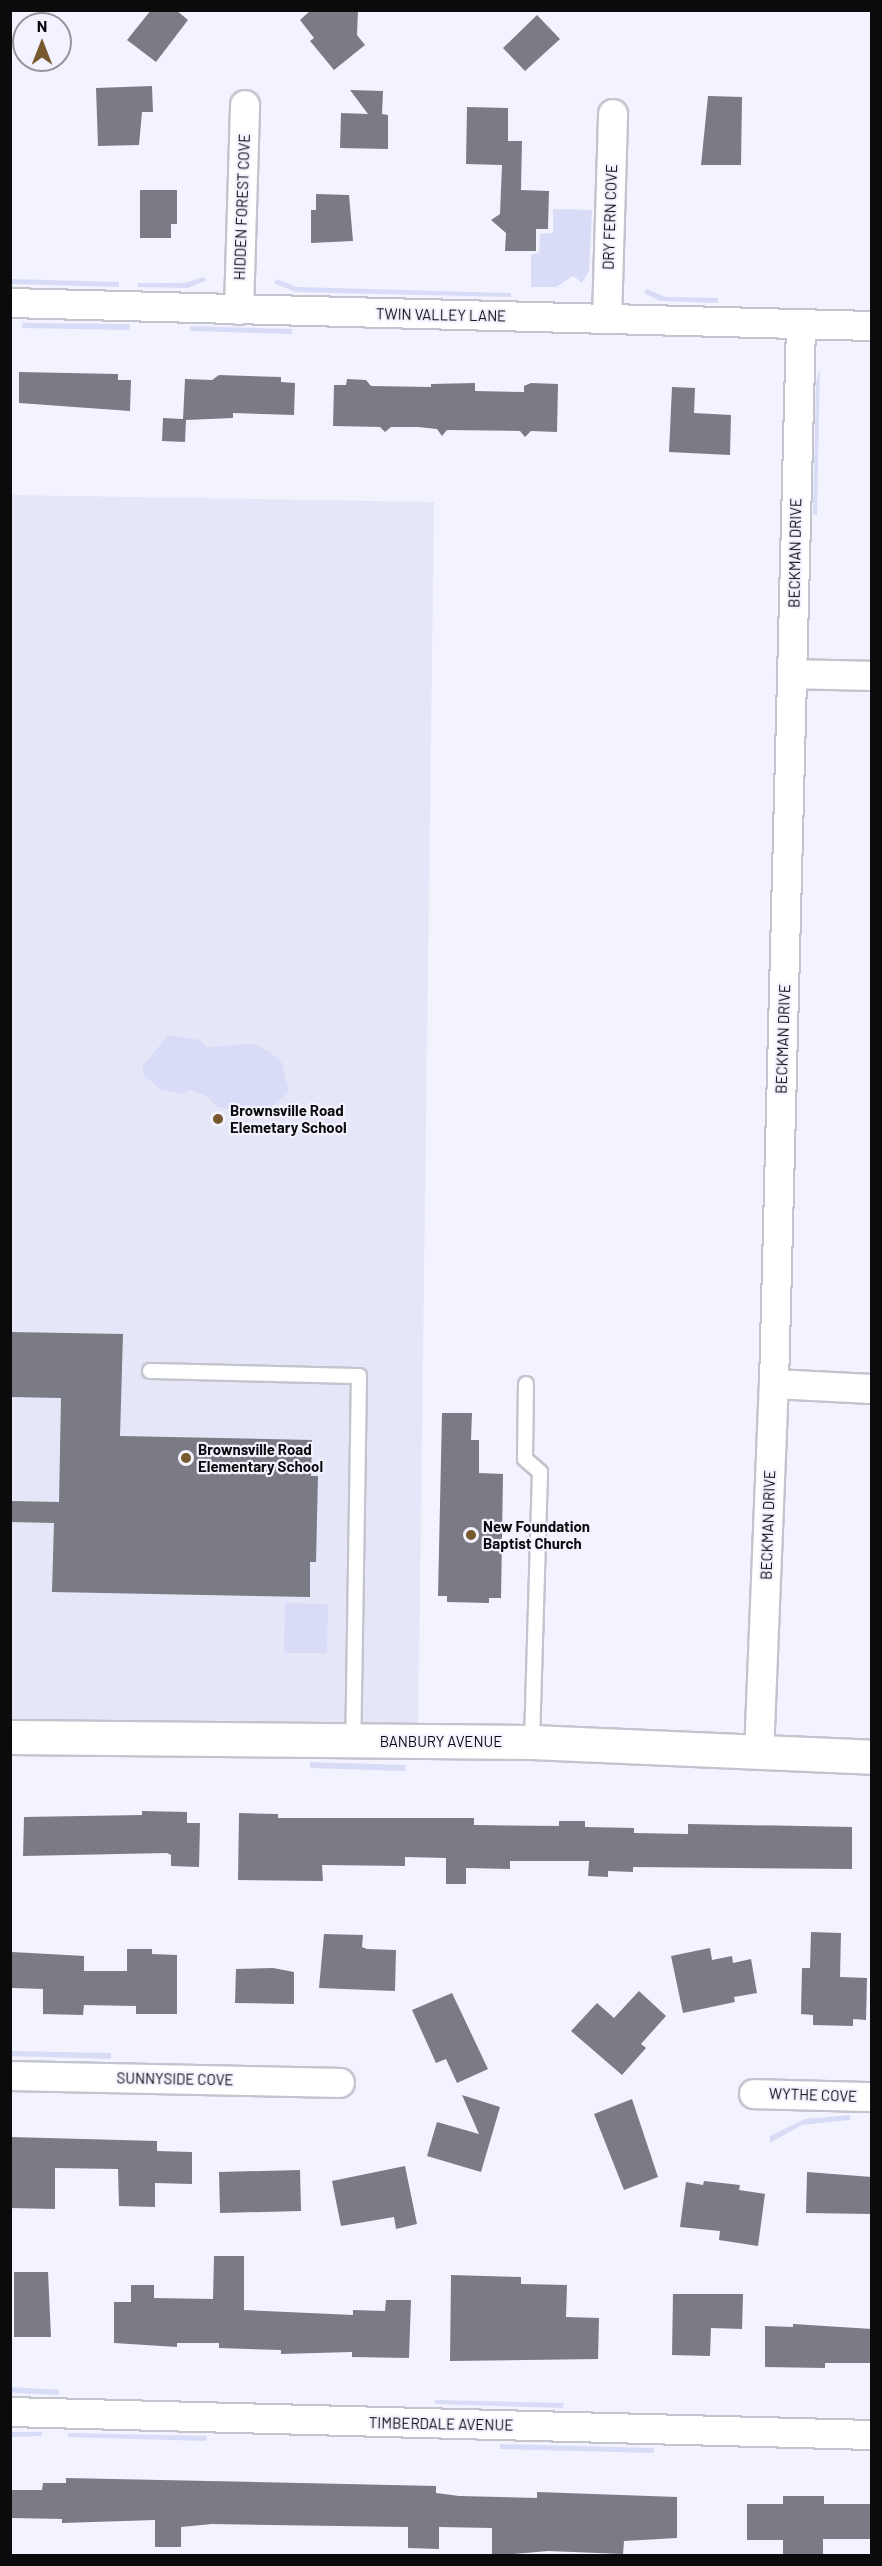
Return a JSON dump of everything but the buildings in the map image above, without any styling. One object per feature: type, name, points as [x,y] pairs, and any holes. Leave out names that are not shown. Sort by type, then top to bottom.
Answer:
[{"type":"street","name":"HIDDEN FOREST COVE","points":[[239,310],[245,105]]},
{"type":"street","name":"DRY FERN COVE","points":[[607,319],[613,114]]},
{"type":"street","name":"TWIN VALLEY LANE","points":[[10,303],[872,326]]},
{"type":"street","name":"BECKMAN DRIVE","points":[[759,1754],[774,1384],[801,325]]},
{"type":"street","points":[[792,674],[872,676]]},
{"type":"street","points":[[774,1384],[872,1389]]},
{"type":"street","name":"BANBURY AVENUE","points":[[10,1737],[353,1743],[532,1743],[872,1757]]},
{"type":"street","name":"SUNNYSIDE COVE","points":[[10,2076],[340,2083]]},
{"type":"street","name":"WYTHE COVE","points":[[754,2094],[872,2097]]},
{"type":"street","name":"TIMBERDALE AVENUE","points":[[10,2412],[872,2435]]},
{"type":"lane","points":[[150,1371],[359,1376],[353,1743]]},
{"type":"lane","points":[[526,1384],[525,1459],[540,1472],[532,1743]]},
{"type":"shaded area","points":[[553,209],[592,210],[589,271],[582,283],[573,276],[556,287],[531,287],[531,255],[539,252],[540,234],[553,233]]},
{"type":"shaded area","points":[[203,277],[207,280],[188,288],[138,287],[138,283],[184,283]]},
{"type":"shaded area","points":[[11,279],[119,282],[119,287],[11,284]]},
{"type":"shaded area","points":[[277,279],[297,287],[511,293],[511,297],[295,292],[274,283]]},
{"type":"shaded area","points":[[647,289],[666,297],[718,298],[718,303],[660,301],[644,293]]},
{"type":"shaded area","points":[[23,322],[130,324],[129,330],[22,328]]},
{"type":"shaded area","points":[[190,326],[292,329],[292,334],[190,331]]},
{"type":"shaded area","points":[[820,367],[817,515],[813,515],[816,383]]},
{"type":"shaded area","name":"Brownsville Road Elemetary School","points":[[11,495],[434,502],[418,1741],[11,1737]]},
{"type":"shaded area","points":[[169,1035],[200,1040],[207,1047],[253,1044],[269,1051],[282,1063],[289,1092],[266,1111],[246,1112],[217,1107],[208,1097],[190,1090],[182,1094],[160,1089],[143,1074],[143,1065]]},
{"type":"shaded area","points":[[285,1603],[328,1604],[327,1653],[284,1653]]},
{"type":"shaded area","points":[[310,1762],[406,1765],[406,1771],[310,1768]]},
{"type":"shaded area","points":[[10,2051],[111,2053],[111,2059],[11,2056]]},
{"type":"shaded area","points":[[850,2115],[850,2120],[802,2125],[770,2143],[770,2136],[805,2119]]},
{"type":"shaded area","points":[[10,2387],[59,2390],[59,2395],[16,2393],[11,2392]]},
{"type":"shaded area","points":[[435,2400],[564,2403],[563,2408],[435,2404]]},
{"type":"shaded area","points":[[10,2432],[42,2432],[42,2436],[11,2437]]},
{"type":"shaded area","points":[[68,2433],[207,2436],[206,2441],[68,2437]]},
{"type":"shaded area","points":[[500,2444],[654,2448],[654,2453],[500,2449]]},
{"type":"place","name":"Brownsville Road Elemetary School","points":[[218,1119]]},
{"type":"place","name":"Brownsville Road Elementary School","points":[[186,1458]]},
{"type":"place","name":"New Foundation Baptist Church","points":[[471,1535]]}]
